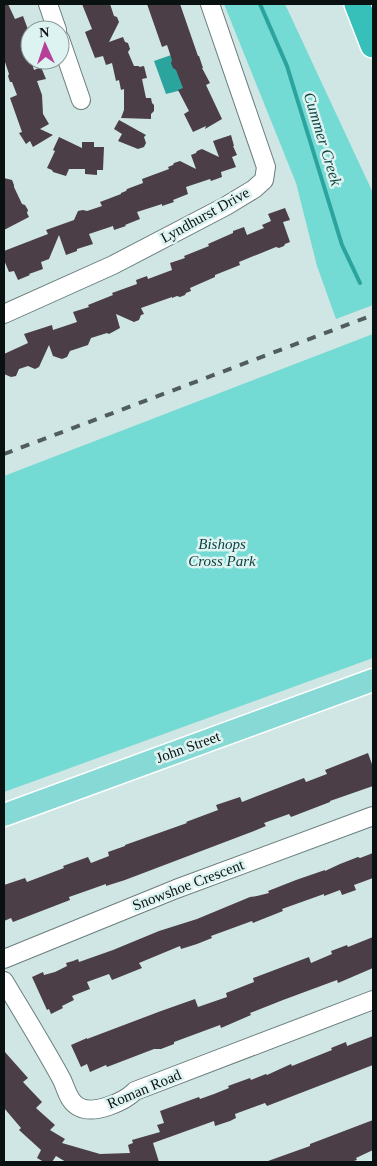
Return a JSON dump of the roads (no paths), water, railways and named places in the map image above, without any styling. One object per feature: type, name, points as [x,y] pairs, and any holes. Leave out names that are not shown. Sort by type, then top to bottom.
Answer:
[{"type":"highway","points":[[357,4],[373,45]]},
{"type":"main road","name":"John Street","points":[[4,814],[373,680]]},
{"type":"street","points":[[48,4],[54,20]]},
{"type":"street","name":"Lyndhurst Drive","points":[[4,314],[113,265],[226,206],[254,189],[264,180],[266,167],[210,4]]},
{"type":"street","points":[[70,68],[81,100]]},
{"type":"street","name":"Snowshoe Crescent","points":[[4,959],[185,886],[373,816]]},
{"type":"street","name":"Roman Road","points":[[4,981],[48,1052],[65,1084],[71,1100],[78,1107],[91,1110],[114,1104],[136,1091],[373,1000]]},
{"type":"waterway","name":"Cummer Creek","points":[[260,4],[287,66],[342,245],[360,283]]},
{"type":"railway","points":[[4,454],[373,315]]},
{"type":"park label","name":"Bishops Cross Park","points":[[222,552]]}]
